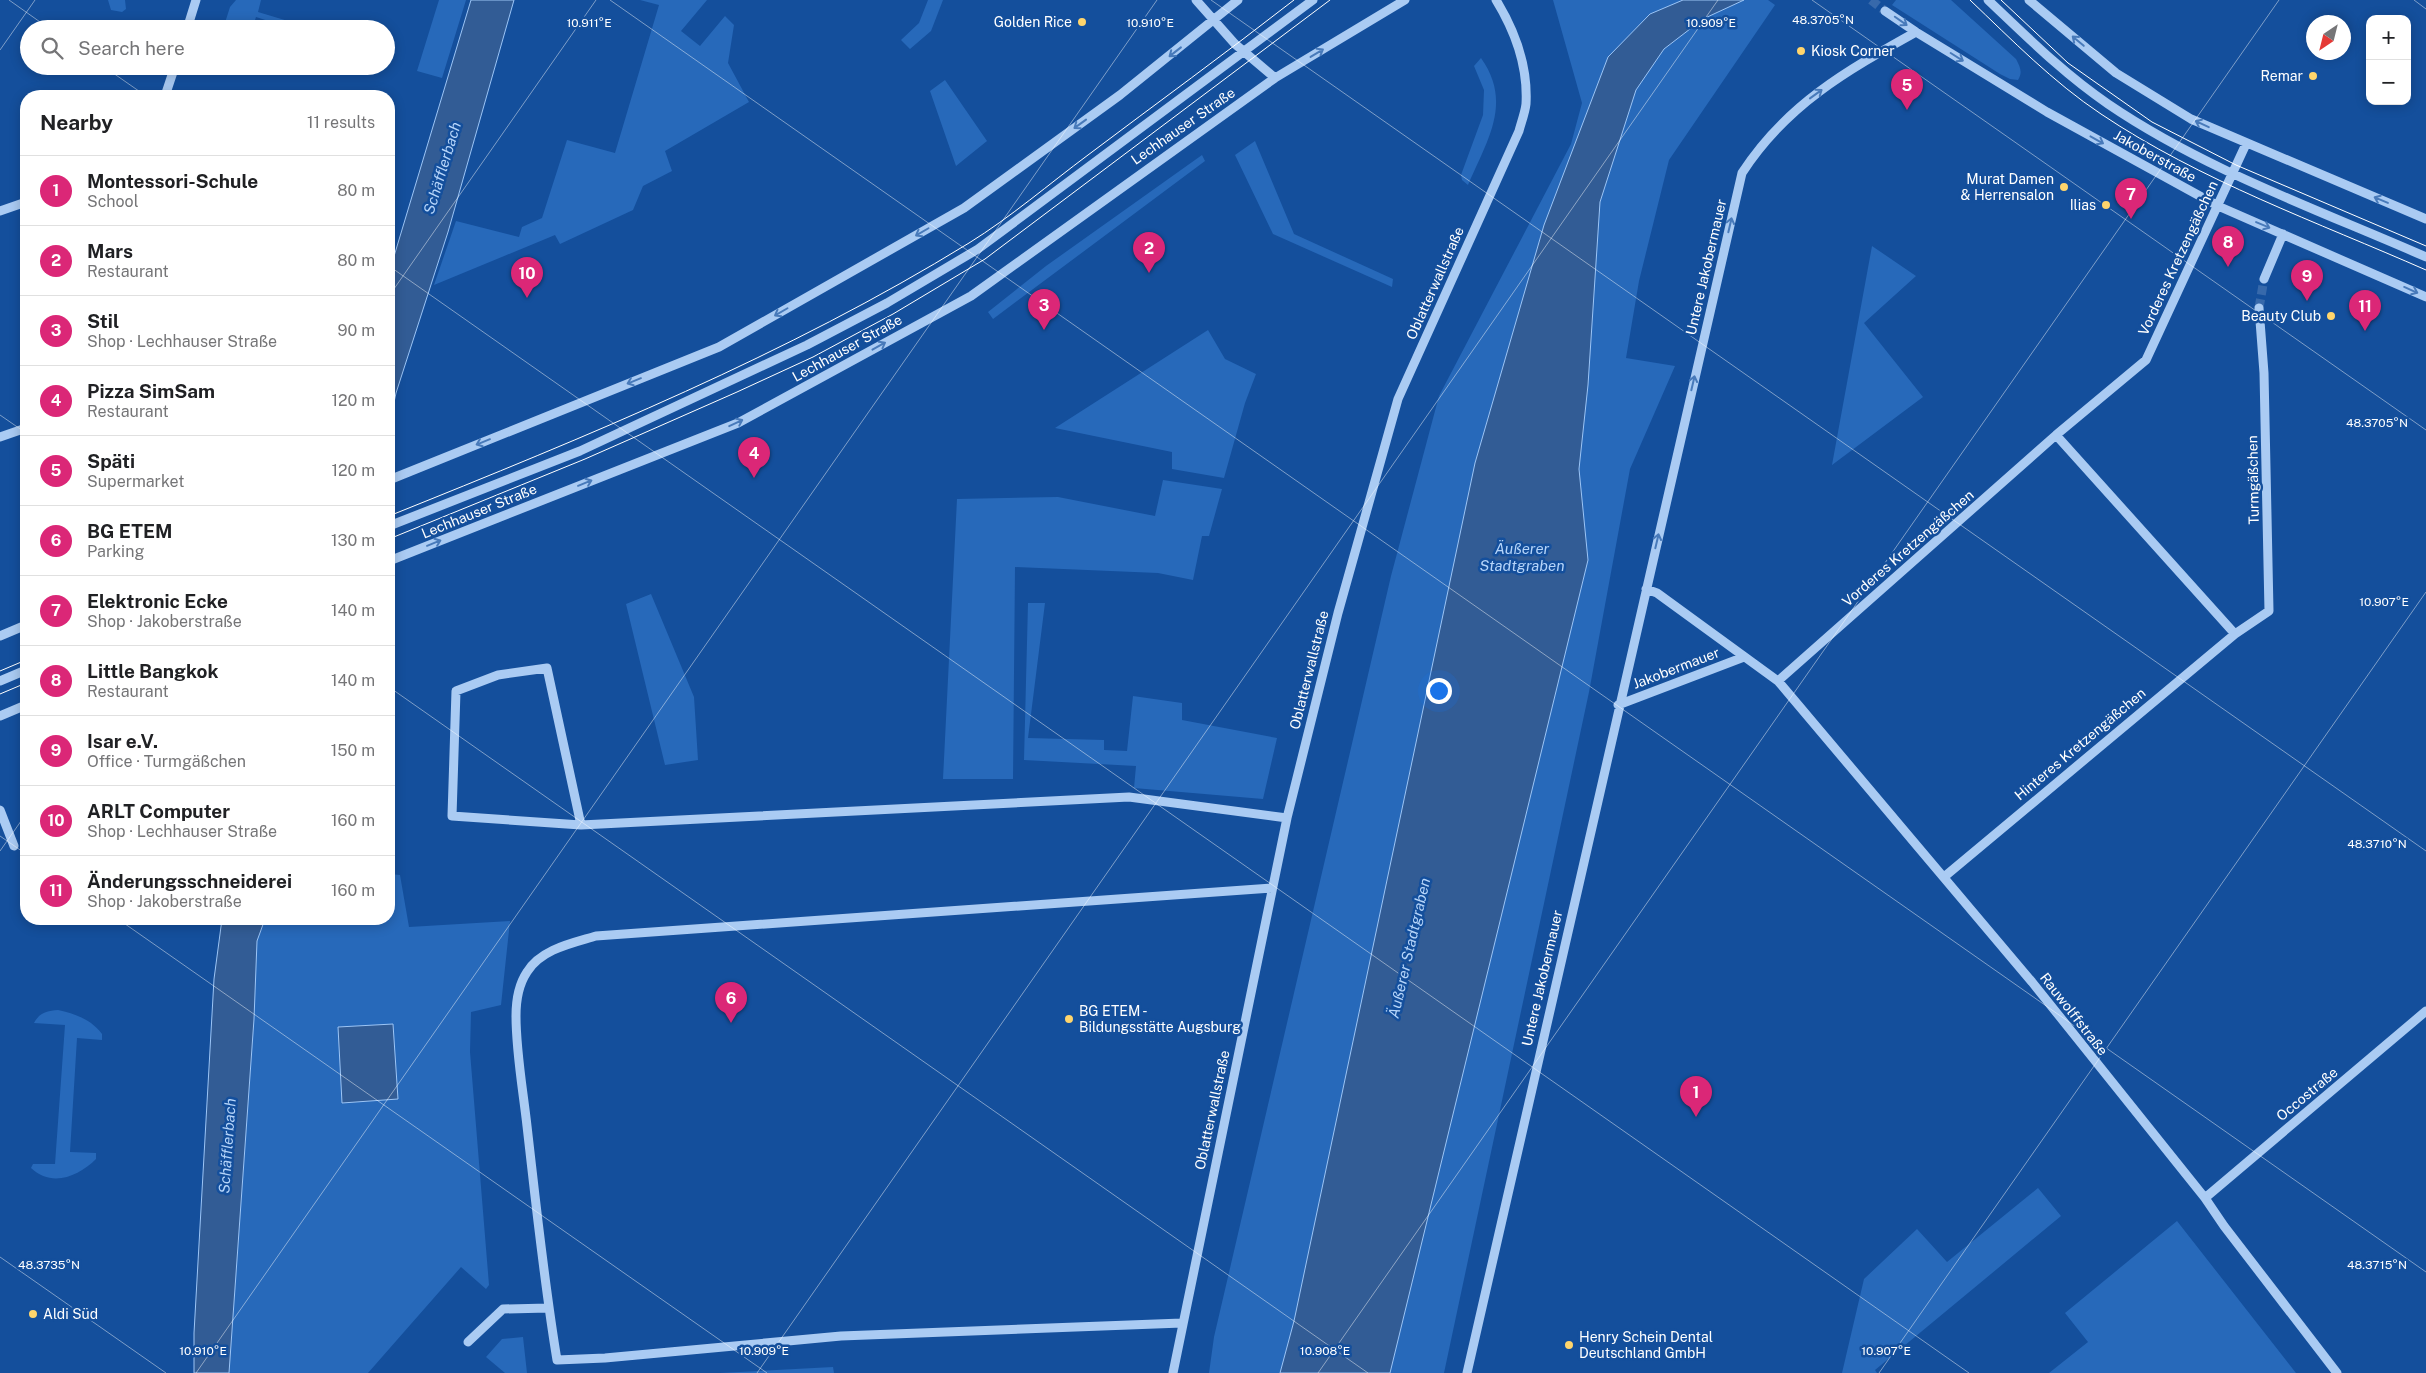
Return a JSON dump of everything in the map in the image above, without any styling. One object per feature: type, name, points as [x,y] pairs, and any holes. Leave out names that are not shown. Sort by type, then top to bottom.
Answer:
[{"type":"street","points":[[190,20],[196,0]]},
{"type":"street","points":[[1196,0],[1243,52],[1275,78]]},
{"type":"street","points":[[395,478],[719,347],[964,208],[1120,95],[1238,0]]},
{"type":"street","points":[[395,524],[580,451],[807,345],[887,303],[978,249],[1313,0]]},
{"type":"street","name":"Lechhauser Straße","points":[[395,559],[738,423],[970,296],[1275,78],[1405,0]]},
{"type":"street","name":"Oblatterwallstraße","points":[[1173,1373],[1287,818],[1338,613],[1398,399],[1519,131],[1526,105],[1522,59],[1509,20],[1496,0]]},
{"type":"street","points":[[1988,0],[2062,70],[2107,104],[2148,130],[2233,173],[2426,257]]},
{"type":"street","points":[[2029,0],[2116,72],[2191,119],[2426,219]]},
{"type":"street","name":"Jakoberstraße","points":[[1885,11],[2047,112],[2218,206],[2426,297]]},
{"type":"street","name":"Untere Jakobermauer","points":[[1467,1373],[1618,705],[1742,174],[1759,146],[1795,109],[1864,60],[1916,32]]},
{"type":"street","points":[[167,90],[172,75]]},
{"type":"street","name":"Vorderes Kretzengäßchen","points":[[1778,681],[2056,435],[2146,360],[2246,144]]},
{"type":"street","points":[[0,211],[20,204]]},
{"type":"street","points":[[2264,278],[2283,234]]},
{"type":"street","name":"Turmgäßchen","points":[[2235,634],[2269,611],[2264,373],[2259,308]]},
{"type":"street","points":[[0,438],[20,430]]},
{"type":"street","points":[[2056,435],[2235,634]]},
{"type":"street","points":[[1646,589],[1657,593],[1778,681]]},
{"type":"street","points":[[0,636],[20,628]]},
{"type":"street","name":"Hinteres Kretzengäßchen","points":[[1944,877],[2235,634]]},
{"type":"street","name":"Jakobermauer","points":[[1618,705],[1744,657]]},
{"type":"street","points":[[582,826],[547,668],[498,675],[456,691],[452,816],[582,826],[1129,797],[1287,818]]},
{"type":"street","points":[[0,681],[20,673]]},
{"type":"street","name":"Rauwolffstraße","points":[[1778,681],[1944,877],[2205,1198],[2224,1226],[2337,1373]]},
{"type":"street","points":[[0,716],[20,708]]},
{"type":"street","points":[[0,810],[14,846]]},
{"type":"street","points":[[1182,1323],[841,1336],[606,1358],[557,1360],[542,1266],[516,1016],[518,993],[526,972],[539,958],[562,947],[596,936],[1272,888]]},
{"type":"street","name":"Occostraße","points":[[2205,1198],[2426,1011]]},
{"type":"street","points":[[468,1342],[503,1309],[548,1308]]},
{"type":"shaded area","points":[[108,0],[125,0],[126,9],[122,12],[111,10]]},
{"type":"shaded area","points":[[236,0],[261,0],[258,12],[285,20],[265,20],[256,17],[255,20],[226,20],[230,7]]},
{"type":"shaded area","points":[[439,0],[466,0],[442,78],[417,71]]},
{"type":"shaded area","points":[[640,0],[707,0],[681,31],[700,46],[725,16],[734,25],[728,63],[749,102],[665,151],[672,171],[643,186],[633,210],[560,244],[555,235],[434,285],[456,221],[519,237],[522,227],[542,218],[567,140],[615,153],[659,5]]},
{"type":"shaded area","points":[[928,0],[943,0],[931,31],[910,49],[901,40],[919,23]]},
{"type":"shaded area","points":[[1553,0],[1768,0],[1775,5],[1669,160],[1639,281],[1626,358],[1675,366],[1630,469],[1589,692],[1444,1373],[1209,1373],[1214,1337],[1391,576],[1439,396],[1571,144],[1582,103]]},
{"type":"shaded area","points":[[1896,0],[1951,0],[2016,59],[2020,67],[2020,77],[2018,80],[2010,79],[2000,74],[1892,5]]},
{"type":"shaded area","points":[[1481,58],[1495,90],[1496,106],[1494,122],[1489,137],[1468,185],[1462,180],[1461,175],[1483,115],[1484,90],[1474,66]]},
{"type":"shaded area","points":[[945,80],[987,141],[956,166],[930,91]]},
{"type":"shaded area","points":[[1255,141],[1294,234],[1393,279],[1392,287],[1273,234],[1235,155]]},
{"type":"shaded area","points":[[1202,155],[1205,161],[993,319],[988,312],[1046,266]]},
{"type":"shaded area","points":[[1872,246],[1916,276],[1864,323],[1923,397],[1832,465]]},
{"type":"shaded area","points":[[1208,330],[1225,359],[1256,374],[1245,403],[1224,478],[1172,469],[1172,452],[1055,428]]},
{"type":"shaded area","points":[[1163,480],[1222,489],[1209,536],[1202,536],[1193,580],[1158,573],[1015,567],[1013,779],[943,779],[957,499],[1058,497],[1155,516]]},
{"type":"shaded area","points":[[651,594],[694,697],[698,760],[665,765],[626,604]]},
{"type":"shaded area","points":[[1028,603],[1045,603],[1028,738],[1104,740],[1104,750],[1127,751],[1133,696],[1182,703],[1182,720],[1277,738],[1263,799],[1134,788],[1136,766],[1024,760]]},
{"type":"shaded area","points":[[395,875],[400,875],[409,927],[510,921],[501,1005],[471,1012],[470,1052],[489,1285],[486,1289],[461,1267],[368,1373],[229,1373],[254,1019],[257,940],[263,925],[395,925]]},
{"type":"shaded area","points":[[58,1010],[76,1015],[93,1024],[102,1034],[102,1040],[77,1038],[70,1152],[96,1153],[96,1159],[74,1175],[56,1178],[39,1174],[31,1168],[33,1164],[55,1164],[65,1025],[34,1023],[44,1013]]},
{"type":"shaded area","points":[[2038,1188],[2061,1216],[1875,1370],[1877,1373],[1842,1373],[1864,1279],[1917,1229],[1947,1262]]},
{"type":"shaded area","points":[[2177,1221],[2296,1373],[2049,1373],[2088,1342],[2065,1313]]},
{"type":"shaded area","points":[[523,1337],[527,1373],[505,1373],[486,1357],[502,1339]]},
{"type":"shaded area","points":[[833,1367],[834,1373],[720,1373]]},
{"type":"water","name":"Schäfflerbach","points":[[471,0],[514,0],[448,232],[395,398],[395,253]]},
{"type":"water","name":"Äußerer Stadtgraben","points":[[1683,0],[1744,0],[1703,19],[1664,49],[1636,90],[1600,202],[1588,385],[1579,469],[1588,560],[1390,1373],[1280,1373],[1294,1321],[1475,463],[1544,225],[1608,57],[1650,14]]},
{"type":"water","name":"Schäfflerbach","points":[[221,925],[263,925],[257,941],[254,1019],[229,1373],[194,1373],[194,1333],[214,979]]},
{"type":"water","points":[[393,1024],[398,1099],[342,1103],[338,1027]]},
{"type":"tunnel","points":[[1871,0],[1885,11]]},
{"type":"tunnel","points":[[2259,308],[2264,279]]},
{"type":"tram line","points":[[395,514],[685,392],[830,322],[900,284],[969,243],[1000,222],[1294,0]]},
{"type":"tram line","points":[[395,537],[585,459],[737,392],[813,357],[893,314],[985,259],[1330,0]]},
{"type":"tram line","points":[[1970,0],[2033,60],[2083,102],[2139,138],[2179,160],[2260,199],[2426,270]]},
{"type":"tram line","points":[[2001,0],[2068,63],[2152,122],[2236,165],[2426,246]]},
{"type":"tram line","points":[[0,671],[20,663]]},
{"type":"tram line","points":[[0,694],[20,686]]},
{"type":"place","name":"Golden Rice","points":[[1082,22]]},
{"type":"place","name":"Kiosk Corner","points":[[1801,51]]},
{"type":"place","name":"Remar","points":[[2313,76]]},
{"type":"place","name":"Späti","points":[[1907,110]]},
{"type":"place","name":"Murat Damen & Herrensalon","points":[[2064,187]]},
{"type":"place","name":"Ilias","points":[[2106,205]]},
{"type":"place","name":"Elektronic Ecke","points":[[2131,219]]},
{"type":"place","name":"Little Bangkok","points":[[2228,267]]},
{"type":"place","name":"Mars","points":[[1149,273]]},
{"type":"place","name":"ARLT Computer","points":[[527,298]]},
{"type":"place","name":"Isar e.V.","points":[[2307,301]]},
{"type":"place","name":"Beauty Club","points":[[2331,316]]},
{"type":"place","name":"Stil","points":[[1044,330]]},
{"type":"place","name":"Änderungsschneiderei","points":[[2365,331]]},
{"type":"place","name":"Pizza SimSam","points":[[754,478]]},
{"type":"place","name":"BG ETEM - Bildungsstätte Augsburg","points":[[1069,1019]]},
{"type":"place","name":"BG ETEM","points":[[731,1023]]},
{"type":"place","name":"Montessori-Schule","points":[[1696,1117]]},
{"type":"place","name":"Aldi Süd","points":[[33,1314]]},
{"type":"place","name":"Henry Schein Dental Deutschland GmbH","points":[[1569,1345]]}]
